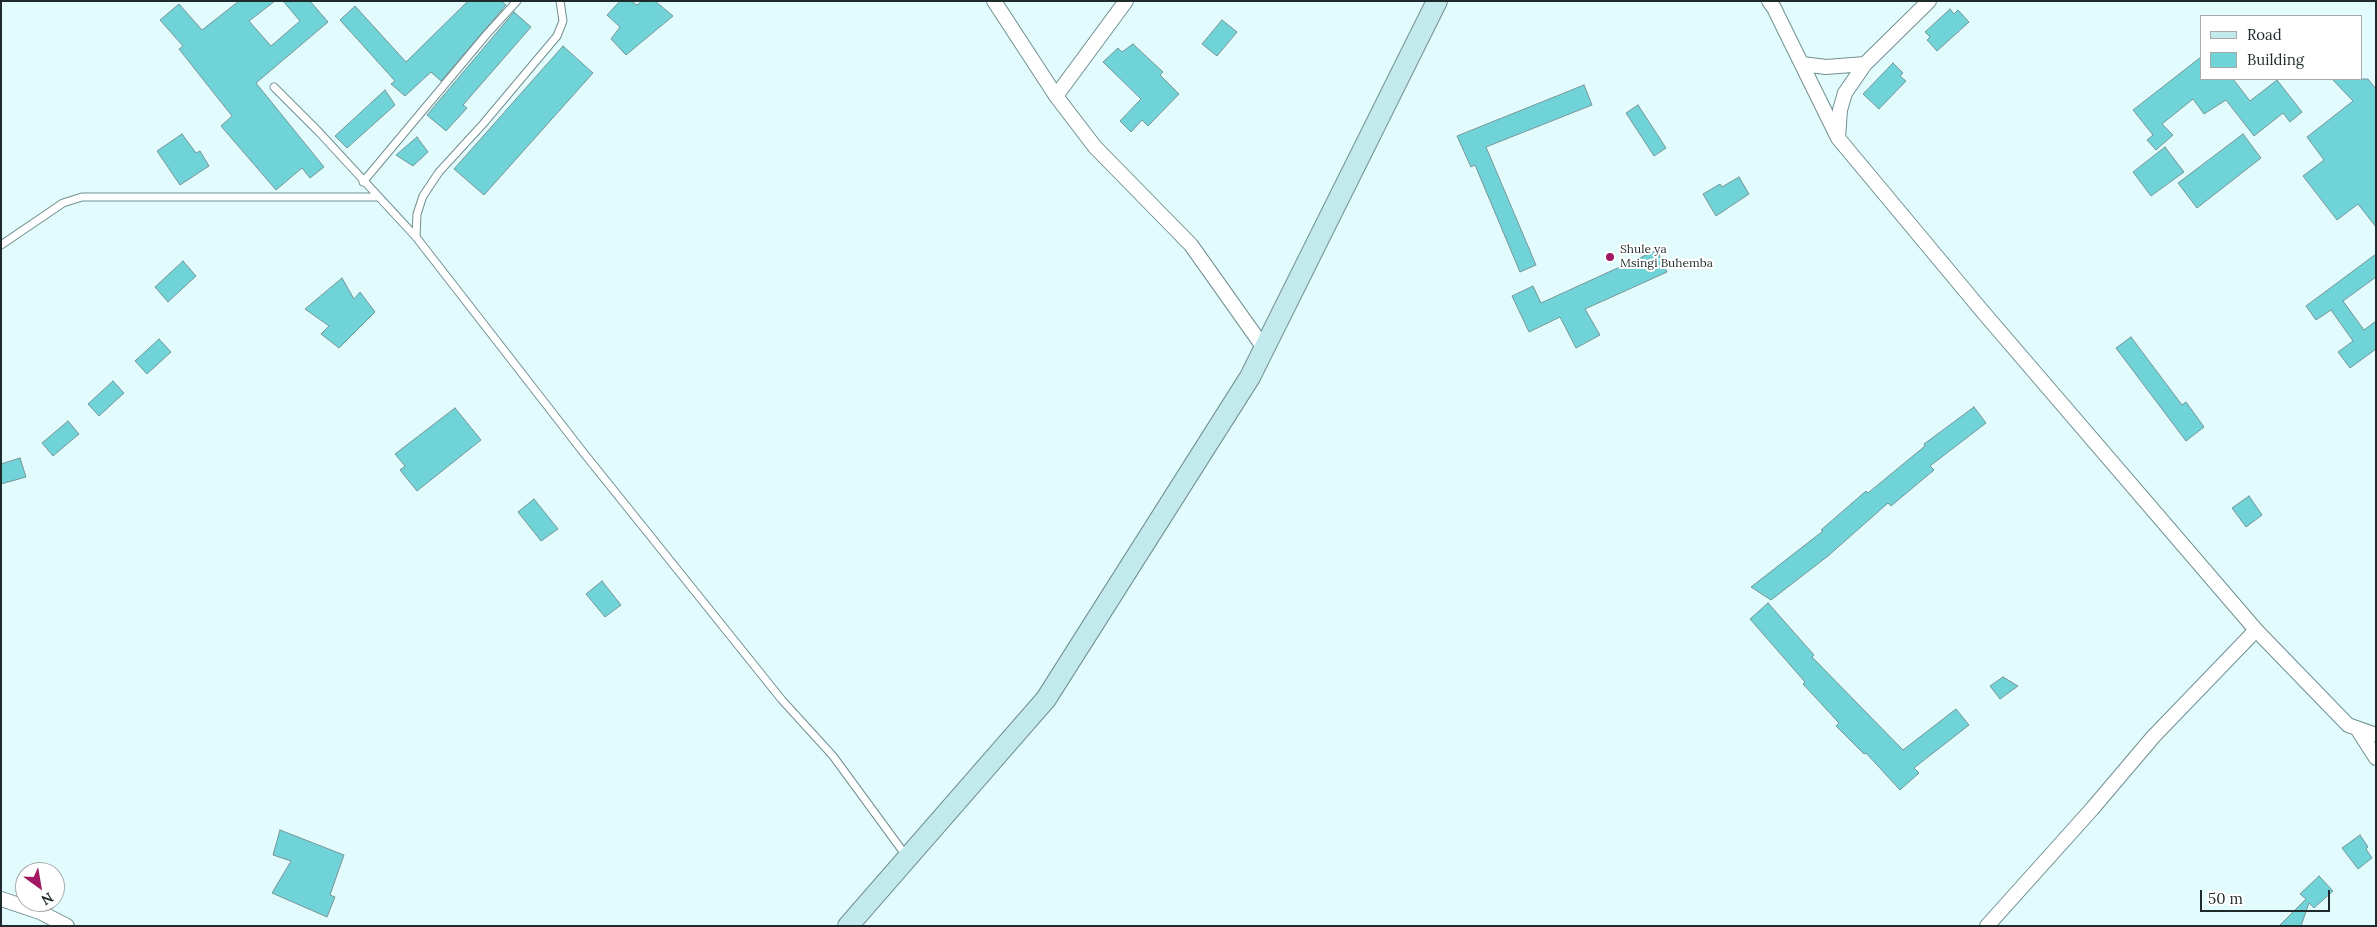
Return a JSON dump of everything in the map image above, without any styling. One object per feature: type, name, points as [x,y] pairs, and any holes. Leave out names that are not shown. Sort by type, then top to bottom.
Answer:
[{"type":"main road","points":[[848,926],[1046,699],[1250,376],[1437,1]]},
{"type":"street","points":[[994,1],[1056,96],[1095,147],[1191,245],[1264,348]]},
{"type":"street","points":[[1056,96],[1126,1]]},
{"type":"street","points":[[1769,1],[1838,138],[1983,312],[2256,630],[2336,714],[2358,730],[2376,735]]},
{"type":"street","points":[[1838,138],[1840,110],[1845,93],[1865,64],[1929,1]]},
{"type":"street","points":[[1802,64],[1826,67],[1865,64]]},
{"type":"street","points":[[1988,926],[2153,737],[2256,630]]},
{"type":"street","points":[[2358,730],[2376,758]]},
{"type":"street","points":[[1,899],[40,912],[67,926]]},
{"type":"lane","points":[[363,182],[486,35],[517,1]]},
{"type":"lane","points":[[416,237],[417,214],[423,196],[439,172],[483,124],[557,36],[562,21],[560,1]]},
{"type":"lane","points":[[274,87],[319,132],[363,182],[416,237],[583,452],[770,684],[833,756],[908,857]]},
{"type":"lane","points":[[1,245],[62,203],[82,197],[378,197]]},
{"type":"building","points":[[239,1],[275,1],[249,21],[271,46],[300,21],[283,1],[310,1],[328,22],[256,83],[324,167],[310,178],[302,168],[276,190],[221,126],[232,116],[179,49],[183,46],[160,20],[179,4],[202,30]]},
{"type":"building","points":[[468,1],[501,1],[506,5],[441,81],[431,72],[405,96],[391,84],[395,81],[340,20],[355,6],[406,62]]},
{"type":"building","points":[[620,1],[631,1],[637,5],[642,1],[655,1],[673,16],[626,55],[611,39],[620,27],[607,15]]},
{"type":"building","points":[[1950,9],[1954,14],[1958,10],[1969,22],[1937,51],[1927,40],[1930,37],[1925,32]]},
{"type":"building","points":[[514,12],[531,27],[463,105],[467,108],[446,131],[427,115]]},
{"type":"building","points":[[1222,20],[1237,32],[1217,56],[1202,44]]},
{"type":"building","points":[[1133,44],[1163,72],[1160,75],[1179,94],[1148,126],[1142,120],[1131,132],[1120,121],[1141,99],[1103,62],[1118,48],[1122,52]]},
{"type":"building","points":[[563,46],[593,73],[484,195],[454,169]]},
{"type":"building","points":[[2200,58],[2200,80],[2234,80],[2250,101],[2277,80],[2302,112],[2290,122],[2283,113],[2254,136],[2226,100],[2204,114],[2193,99],[2162,124],[2173,135],[2156,150],[2147,140],[2153,135],[2133,110]]},
{"type":"building","points":[[1893,63],[1903,73],[1900,76],[1906,81],[1879,109],[1863,94]]},
{"type":"building","points":[[2368,79],[2376,89],[2376,227],[2358,204],[2337,220],[2303,176],[2324,160],[2307,137],[2353,101],[2333,80]]},
{"type":"building","points":[[1584,85],[1592,105],[1486,147],[1536,265],[1520,272],[1475,165],[1471,167],[1457,136]]},
{"type":"building","points":[[385,90],[395,105],[347,148],[335,136]]},
{"type":"building","points":[[1638,105],[1666,148],[1654,156],[1626,113]]},
{"type":"building","points":[[182,134],[196,153],[200,151],[209,166],[180,185],[157,151]]},
{"type":"building","points":[[2243,134],[2261,158],[2197,208],[2178,183]]},
{"type":"building","points":[[417,137],[428,152],[413,166],[396,155]]},
{"type":"building","points":[[2165,147],[2184,172],[2151,196],[2133,172]]},
{"type":"building","points":[[1739,177],[1749,194],[1716,216],[1703,194],[1720,184],[1722,187]]},
{"type":"building","points":[[1657,250],[1667,272],[1585,309],[1600,335],[1576,348],[1560,317],[1529,332],[1512,296],[1533,286],[1541,303]]},
{"type":"building","points":[[2376,254],[2376,277],[2343,301],[2364,330],[2376,321],[2376,349],[2350,368],[2338,352],[2353,341],[2331,310],[2316,320],[2306,306]]},
{"type":"building","points":[[183,261],[196,276],[168,302],[155,287]]},
{"type":"building","points":[[342,278],[354,299],[360,292],[375,312],[339,348],[321,334],[329,326],[305,309]]},
{"type":"building","points":[[2131,337],[2182,405],[2186,402],[2204,427],[2186,441],[2116,348]]},
{"type":"building","points":[[159,339],[171,352],[147,374],[135,361]]},
{"type":"building","points":[[113,381],[124,393],[99,416],[88,404]]},
{"type":"building","points":[[1974,407],[1986,423],[1930,466],[1934,470],[1891,506],[1888,503],[1828,556],[1771,600],[1751,587],[1823,531],[1821,530],[1866,491],[1868,493],[1925,446],[1924,444]]},
{"type":"building","points":[[455,408],[481,440],[417,491],[400,470],[405,466],[395,454]]},
{"type":"building","points":[[68,421],[79,434],[53,456],[42,443]]},
{"type":"building","points":[[20,458],[26,477],[1,484],[1,464]]},
{"type":"building","points":[[2249,496],[2262,515],[2246,527],[2232,508]]},
{"type":"building","points":[[534,499],[558,529],[541,541],[518,512]]},
{"type":"building","points":[[602,581],[621,605],[605,617],[586,594]]},
{"type":"building","points":[[1768,603],[1814,655],[1812,657],[1903,750],[1956,709],[1969,725],[1914,768],[1919,773],[1900,790],[1866,753],[1864,754],[1836,726],[1839,723],[1803,684],[1805,682],[1750,619]]},
{"type":"building","points":[[2003,677],[2018,686],[2000,699],[1990,686]]},
{"type":"building","points":[[280,830],[344,855],[330,895],[335,897],[327,917],[272,893],[291,861],[273,855]]},
{"type":"building","points":[[2360,835],[2368,847],[2366,849],[2372,858],[2358,869],[2342,848]]},
{"type":"building","points":[[2319,876],[2333,891],[2314,908],[2309,903],[2301,926],[2279,926],[2306,899],[2300,894]]},
{"type":"place","name":"Shule ya Msingi Buhemba","points":[[1610,257]]}]
